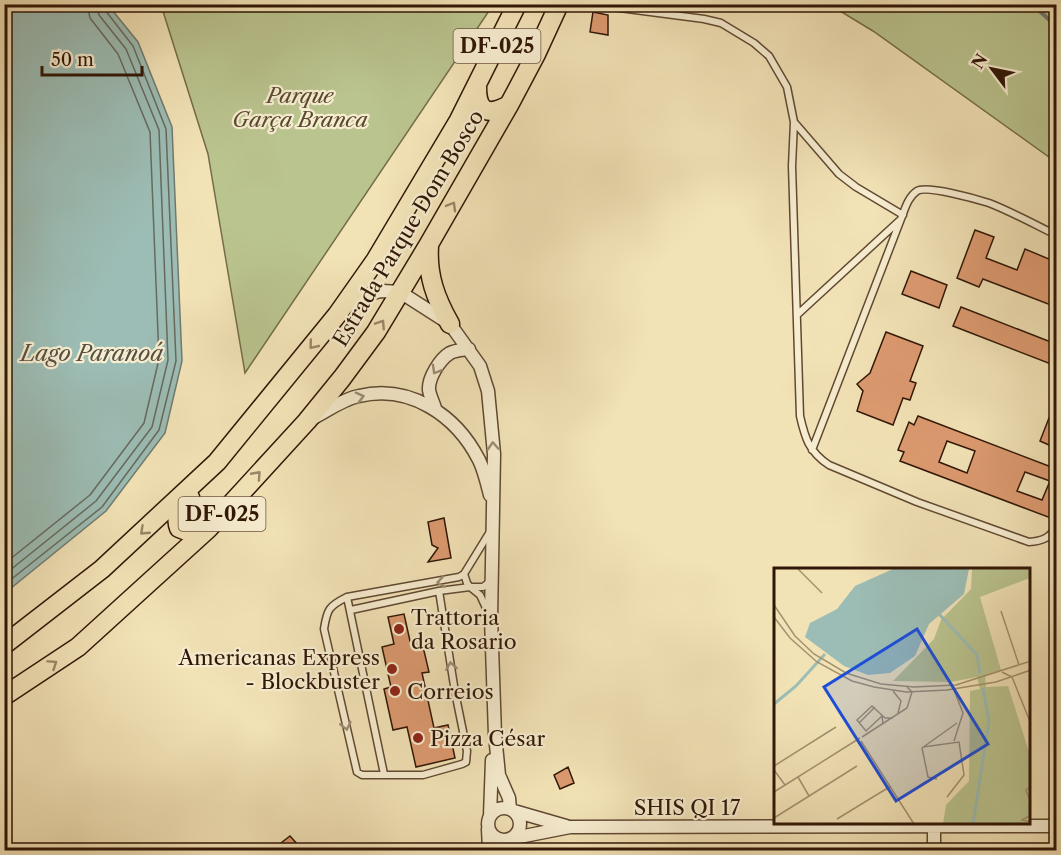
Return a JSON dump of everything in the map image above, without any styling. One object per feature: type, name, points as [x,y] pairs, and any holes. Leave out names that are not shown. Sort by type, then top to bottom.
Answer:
[{"type":"main road","name":"Estrada Parque Dom Bosco","points":[[4,645],[102,569],[217,462],[337,315],[383,248],[459,120],[517,4]]},
{"type":"main road","name":"Estrada Parque Dom Bosco","points":[[4,696],[78,647],[209,528],[307,421],[356,359],[400,292],[509,105],[559,4]]},
{"type":"main road","points":[[477,87],[477,99],[486,111],[501,110],[509,105]]},
{"type":"main road","points":[[459,120],[477,119],[484,123],[487,128],[488,142]]},
{"type":"main road","points":[[429,244],[430,278],[450,324]]},
{"type":"main road","points":[[209,528],[198,532],[187,532],[179,528],[177,522],[179,514],[217,462]]},
{"type":"street","points":[[337,315],[363,295],[382,291],[400,292],[450,324],[480,366],[488,391],[494,454],[491,618],[495,735],[499,775],[512,810],[519,817],[521,825],[512,842],[498,840],[488,829]]},
{"type":"street","points":[[469,349],[450,352],[443,359],[429,382],[429,393],[435,408],[466,439],[480,461],[493,504]]},
{"type":"street","points":[[307,421],[357,396],[374,394],[394,394],[435,408]]},
{"type":"street","points":[[489,850],[490,777],[495,735]]},
{"type":"street","points":[[490,816],[497,810],[512,810]]},
{"type":"street","name":"SHIS QI 17","points":[[512,810],[570,827]]},
{"type":"street","points":[[934,825],[934,850]]},
{"type":"street","name":"SHIS QI 17","points":[[512,842],[570,827],[1056,826]]},
{"type":"lane","points":[[589,4],[721,23],[754,42],[769,56],[788,87],[794,122],[792,166],[800,416],[804,434],[817,458],[851,475],[917,502],[1029,542],[1042,541],[1053,533],[1056,527]]},
{"type":"lane","points":[[794,122],[839,174],[902,217]]},
{"type":"lane","points":[[812,450],[902,217],[910,198],[918,190],[927,189],[988,203],[1056,235]]},
{"type":"lane","points":[[798,314],[902,217]]},
{"type":"lane","points":[[440,591],[467,758],[462,764],[423,775],[362,775],[356,771],[324,629],[326,614],[333,604],[347,597],[450,580],[464,574],[492,527]]},
{"type":"lane","points":[[464,574],[470,587],[480,595],[491,618]]},
{"type":"lane","points":[[351,610],[440,591],[470,587],[483,588],[491,580]]},
{"type":"lane","points":[[347,597],[384,774]]},
{"type":"green space","name":"Parque Garça Branca","points":[[161,5],[493,5],[245,373],[208,154]]},
{"type":"green space","points":[[830,5],[1056,5],[1056,162],[873,31]]},
{"type":"water","name":"Lago Paranoá","points":[[5,4],[108,5],[138,42],[172,127],[182,361],[165,433],[106,511],[5,593]]},
{"type":"building","points":[[593,12],[608,15],[608,35],[590,32]]},
{"type":"building","points":[[975,230],[994,237],[986,258],[1017,270],[1025,249],[1056,262],[1056,307],[983,279],[979,287],[957,278]]},
{"type":"building","points":[[911,271],[947,285],[939,308],[902,294]]},
{"type":"building","points":[[961,307],[1056,344],[1056,366],[953,326]]},
{"type":"building","points":[[886,332],[923,346],[910,381],[916,383],[910,400],[903,398],[893,425],[857,411],[863,391],[857,384],[870,373]]},
{"type":"building","points":[[1056,400],[1056,448],[1040,441]]},
{"type":"building","points":[[918,416],[1054,468],[1056,465],[1056,520],[900,461],[904,452],[898,450],[909,422],[914,425]],"holes":[[[947,441],[975,451],[967,473],[939,462]],[[1025,472],[1050,481],[1042,500],[1017,491]]]},
{"type":"building","points":[[444,518],[451,558],[428,562],[438,548],[432,545],[428,522]]},
{"type":"building","points":[[404,614],[410,641],[421,638],[429,672],[422,673],[434,728],[448,725],[455,758],[416,767],[407,727],[393,730],[384,689],[391,687],[382,647],[394,644],[388,617]]},
{"type":"building","points":[[568,767],[574,783],[560,789],[554,775]]},
{"type":"building","points":[[290,836],[298,845],[292,850],[272,850]]},
{"type":"waterway","points":[[1032,4],[1056,26]]},
{"type":"place","name":"Trattoria da Rosario","points":[[399,629]]},
{"type":"place","name":"Americanas Express - Blockbuster","points":[[392,669]]},
{"type":"place","name":"Correios","points":[[395,691]]},
{"type":"place","name":"Pizza César","points":[[418,738]]}]
